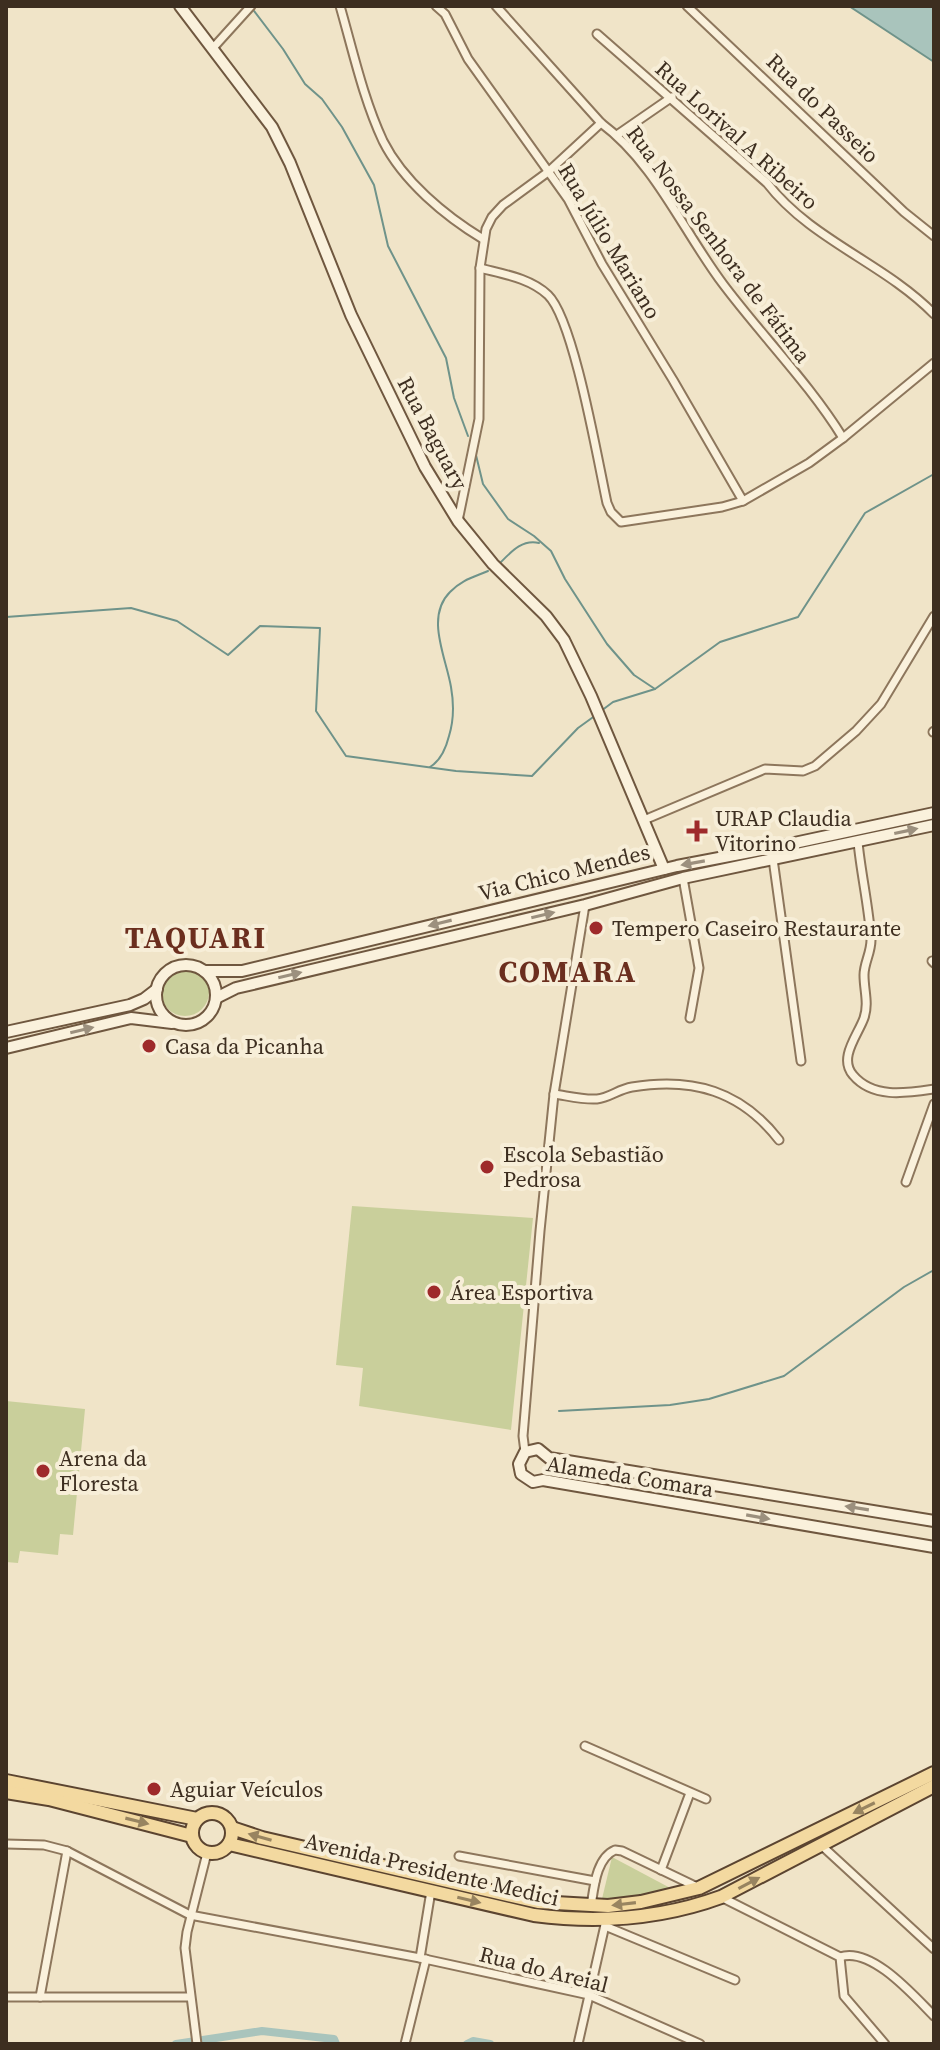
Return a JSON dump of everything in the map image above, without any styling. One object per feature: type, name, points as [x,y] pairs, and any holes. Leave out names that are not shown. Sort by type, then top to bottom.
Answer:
[{"type":"main road","name":"Rua Baguary","points":[[180,6],[272,127],[290,163],[351,315],[425,467],[458,521],[493,564],[546,616],[564,640],[664,869]]},
{"type":"main road","name":"Via Chico Mendes","points":[[204,971],[242,971],[664,869],[934,813]]},
{"type":"main road","name":"Via Chico Mendes","points":[[216,998],[236,988],[585,905],[683,878],[934,825]]},
{"type":"main road","points":[[6,1048],[131,1018],[180,1024],[189,1025],[204,1019],[216,998],[212,979],[193,965],[170,969],[157,989],[158,1004],[163,1013],[180,1024]]},
{"type":"main road","points":[[6,1032],[130,1005],[157,989]]},
{"type":"main road","name":"Alameda Comara","points":[[934,1521],[549,1458],[538,1449],[525,1452],[519,1464],[521,1474],[529,1481],[543,1480],[934,1547]]},
{"type":"main road","points":[[543,1480],[551,1468],[549,1458]]},
{"type":"main road","name":"Avenida Presidente Medici","points":[[232,1828],[274,1841],[538,1902],[591,1906],[641,1902],[699,1888],[934,1773]]},
{"type":"main road","points":[[6,1781],[197,1819],[214,1812],[225,1817],[232,1828],[229,1844],[220,1852],[207,1853],[197,1847],[192,1827],[197,1819]]},
{"type":"main road","name":"Avenida Presidente Medici","points":[[229,1844],[534,1915],[606,1923],[684,1909],[721,1897],[934,1787]]},
{"type":"main road","points":[[6,1792],[49,1799],[192,1836]]},
{"type":"street","points":[[213,48],[251,6]]},
{"type":"street","points":[[340,6],[361,82],[392,156],[415,185],[483,239]]},
{"type":"street","name":"Rua Júlio Mariano","points":[[436,6],[445,14],[468,59],[568,199],[602,264],[681,392],[743,501]]},
{"type":"street","points":[[445,14],[452,6]]},
{"type":"street","name":"Rua Nossa Senhora de Fátima","points":[[496,6],[601,123],[617,135],[638,159],[724,285],[820,403],[843,438]]},
{"type":"street","name":"Rua do Passeio","points":[[687,6],[904,212],[934,236]]},
{"type":"street","name":"Rua Lorival A Ribeiro","points":[[597,34],[767,183],[789,209],[887,276],[934,314]]},
{"type":"street","points":[[617,135],[672,97]]},
{"type":"street","points":[[458,521],[479,419],[483,239],[492,217],[503,205],[548,172],[601,123]]},
{"type":"street","points":[[480,268],[528,282],[545,292],[559,310],[592,428],[606,498],[611,512],[625,522],[743,501],[809,463],[934,363]]},
{"type":"street","points":[[644,820],[765,769],[803,771],[815,766],[856,731],[881,704],[934,616]]},
{"type":"street","points":[[858,842],[871,952],[864,976],[867,1001],[864,1018],[853,1042],[848,1066],[852,1075],[880,1092],[911,1093],[934,1089]]},
{"type":"street","points":[[773,859],[801,1061]]},
{"type":"street","points":[[683,878],[699,968],[690,1018]]},
{"type":"street","points":[[525,1452],[523,1436],[554,1094],[585,905]]},
{"type":"street","points":[[554,1094],[597,1099],[628,1087],[704,1088],[740,1102],[755,1112],[779,1140]]},
{"type":"street","points":[[906,1182],[934,1104]]},
{"type":"street","points":[[585,1746],[706,1799]]},
{"type":"street","points":[[661,1870],[690,1793]]},
{"type":"street","name":"Rua do Areial","points":[[6,1844],[44,1845],[67,1851],[190,1915],[423,1958],[589,1995],[700,2044]]},
{"type":"street","points":[[821,1845],[934,1949]]},
{"type":"street","points":[[591,1906],[595,1881],[604,1858],[615,1850],[699,1888]]},
{"type":"street","points":[[40,1997],[67,1851]]},
{"type":"street","points":[[197,2044],[185,1948],[190,1915],[207,1853]]},
{"type":"street","points":[[459,1856],[595,1881]]},
{"type":"street","points":[[405,2044],[423,1958],[431,1891]]},
{"type":"street","points":[[721,1897],[840,1957],[852,1954],[870,1961],[894,1977],[934,2016]]},
{"type":"street","points":[[578,2044],[606,1923],[735,1980]]},
{"type":"street","points":[[840,1957],[844,1996],[885,2044]]},
{"type":"street","points":[[6,1997],[189,1997]]},
{"type":"green space","points":[[185,968],[202,975],[209,992],[202,1009],[185,1016],[168,1009],[161,992],[168,975]]},
{"type":"green space","name":"Área Esportiva","points":[[352,1206],[533,1218],[511,1430],[359,1406],[363,1368],[336,1365]]},
{"type":"green space","name":"Arena da Floresta","points":[[6,1401],[85,1409],[73,1535],[60,1534],[58,1555],[20,1551],[18,1563],[6,1562]]},
{"type":"green space","points":[[612,1857],[674,1890],[662,1895],[601,1903]]},
{"type":"water","points":[[849,6],[934,6],[934,62]]},
{"type":"waterway","points":[[251,7],[305,84],[322,99],[342,127],[374,185],[388,246],[446,358],[454,398],[468,436]]},
{"type":"waterway","points":[[475,451],[483,484],[508,519],[551,551],[565,579],[607,644],[634,675],[655,689]]},
{"type":"waterway","points":[[601,711],[613,702],[655,689],[720,642],[798,617],[865,513],[934,474]]},
{"type":"waterway","points":[[500,563],[522,545],[539,543]]},
{"type":"waterway","points":[[430,767],[440,758],[446,745],[453,712],[451,687],[439,638],[439,613],[454,588],[488,571]]},
{"type":"waterway","points":[[6,617],[131,608],[177,621],[228,655],[260,626],[320,628],[316,711],[346,756],[456,771],[532,776],[578,728],[596,715]]},
{"type":"waterway","points":[[559,1411],[670,1405],[709,1399],[784,1376],[904,1287],[934,1270]]},
{"type":"waterway","points":[[176,2044],[262,2031],[334,2039],[336,2044]]},
{"type":"waterway","points":[[467,2044],[473,2041],[490,2044]]},
{"type":"place","name":"URAP Claudia Vitorino","points":[[697,831]]},
{"type":"place","name":"Tempero Caseiro Restaurante","points":[[596,928]]},
{"type":"place","name":"Casa da Picanha","points":[[149,1046]]},
{"type":"place","name":"Escola Sebastião Pedrosa","points":[[487,1167]]},
{"type":"place","name":"Área Esportiva","points":[[434,1292]]},
{"type":"place","name":"Arena da Floresta","points":[[43,1471]]},
{"type":"place","name":"Aguiar Veículos","points":[[154,1789]]},
{"type":"district","name":"TAQUARI","points":[[196,937]]},
{"type":"district","name":"COMARA","points":[[568,971]]}]
